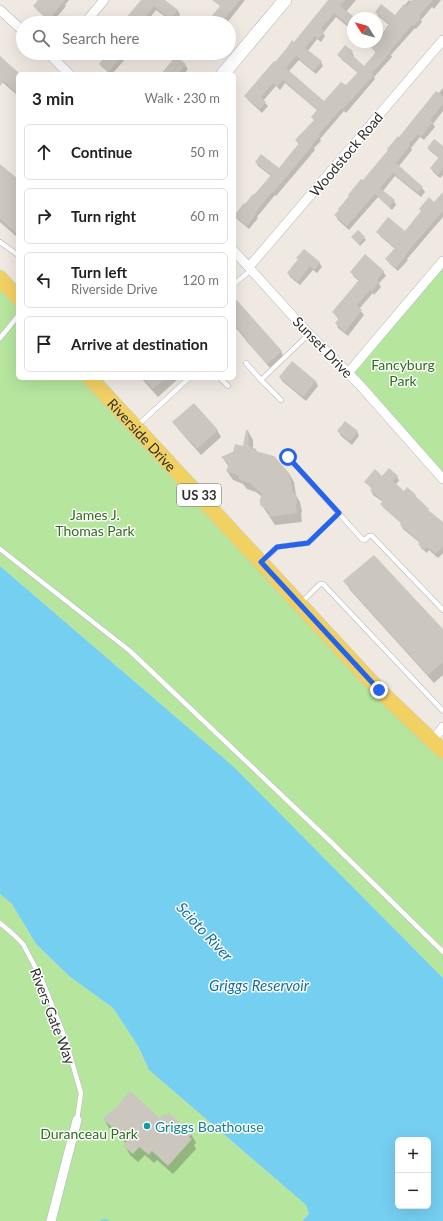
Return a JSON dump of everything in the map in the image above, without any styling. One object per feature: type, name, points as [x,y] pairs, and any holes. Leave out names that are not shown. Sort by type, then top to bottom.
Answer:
[{"type":"main road","points":[[0,278],[16,296]]},
{"type":"main road","name":"Riverside Drive","points":[[92,380],[379,690],[437,746]]},
{"type":"street","points":[[91,16],[104,0]]},
{"type":"street","points":[[236,58],[285,0]]},
{"type":"street","points":[[0,10],[16,25]]},
{"type":"street","name":"Woodstock Road","points":[[250,268],[443,40]]},
{"type":"street","points":[[58,60],[67,72]]},
{"type":"street","points":[[225,72],[235,60]]},
{"type":"street","name":"Sunset Drive","points":[[236,253],[309,334],[348,373],[443,479]]},
{"type":"street","points":[[348,373],[443,261]]},
{"type":"street","points":[[437,746],[443,727]]},
{"type":"street","points":[[51,1221],[77,1120]]},
{"type":"lane","points":[[0,242],[16,254]]},
{"type":"lane","points":[[236,282],[250,268]]},
{"type":"lane","points":[[0,338],[16,318]]},
{"type":"lane","points":[[261,380],[309,334]]},
{"type":"lane","points":[[246,363],[281,400]]},
{"type":"lane","points":[[136,427],[187,380]]},
{"type":"lane","points":[[222,380],[228,386]]},
{"type":"lane","points":[[288,457],[362,539],[365,540],[369,536],[372,536],[443,610]]},
{"type":"lane","points":[[261,562],[277,547],[308,543],[339,513]]},
{"type":"lane","points":[[0,549],[130,651],[330,841],[443,952]]},
{"type":"lane","points":[[300,604],[320,584],[323,584],[443,711]]},
{"type":"lane","name":"Rivers Gate Way","points":[[0,924],[23,944],[42,980],[65,1038],[80,1093],[77,1120]]},
{"type":"green space","name":"Fancyburg Park","points":[[443,261],[443,479],[348,373]]},
{"type":"green space","name":"James J. Thomas Park","points":[[0,278],[16,296],[16,380],[92,380],[443,751],[443,978],[234,767],[0,566]]},
{"type":"green space","name":"Duranceau Park","points":[[0,894],[12,904],[36,944],[69,976],[113,1008],[138,1046],[149,1070],[306,1205],[309,1214],[302,1221],[0,1221]]},
{"type":"water","name":"Griggs Reservoir","points":[[0,566],[234,767],[443,978],[443,1221],[302,1221],[309,1214],[306,1205],[149,1070],[138,1046],[113,1008],[69,976],[36,944],[12,904],[0,894]]},
{"type":"building","points":[[38,0],[65,0],[52,16],[44,16],[33,6]]},
{"type":"building","points":[[141,0],[165,0],[178,10],[174,16],[166,16],[154,6],[146,16],[128,16]]},
{"type":"building","points":[[212,0],[240,0],[227,16],[212,16],[220,6]]},
{"type":"building","points":[[328,0],[345,0],[340,6],[348,12],[347,24],[334,13],[321,29],[324,32],[318,39],[315,36],[305,48],[322,61],[314,71],[296,56],[286,68],[324,101],[341,82],[346,85],[358,72],[337,55],[345,45],[353,51],[351,54],[364,66],[376,52],[371,48],[383,48],[383,34],[389,24],[383,19],[383,12],[375,12],[381,4],[395,15],[404,4],[407,6],[412,0],[433,0],[419,16],[421,18],[414,26],[412,25],[372,73],[374,75],[318,135],[320,136],[273,193],[272,192],[255,213],[256,214],[247,226],[236,218],[236,213],[271,175],[255,162],[261,154],[279,168],[299,143],[295,140],[314,120],[311,117],[317,110],[283,80],[277,87],[273,83],[261,97],[266,102],[260,109],[244,96],[274,61],[275,62],[292,40],[294,42]]},
{"type":"building","points":[[0,56],[18,72],[16,72],[16,92],[4,81],[0,86]]},
{"type":"building","points":[[102,60],[119,60],[108,72],[99,64]]},
{"type":"building","points":[[173,60],[181,60],[186,64],[180,72],[163,72]]},
{"type":"building","points":[[436,91],[443,96],[443,104],[430,120],[433,122],[421,137],[418,134],[396,163],[423,187],[418,193],[393,173],[380,188],[395,200],[389,207],[375,194],[347,226],[334,215],[361,179],[363,180]]},
{"type":"building","points":[[434,139],[443,146],[443,168],[438,175],[430,168],[439,157],[427,148]]},
{"type":"building","points":[[0,164],[16,177],[16,233],[0,219]]},
{"type":"building","points":[[443,192],[443,211],[405,255],[406,256],[396,268],[385,259],[395,248],[376,232],[388,217],[405,231],[421,211],[419,209],[429,197],[434,202]]},
{"type":"building","points":[[358,230],[365,237],[359,244],[351,237]]},
{"type":"building","points":[[304,249],[320,262],[314,270],[310,266],[298,282],[287,273],[298,259],[296,258]]},
{"type":"building","points":[[365,254],[384,271],[377,280],[379,282],[372,291],[370,290],[357,305],[362,310],[345,332],[335,323],[339,318],[332,312],[359,280],[350,272]]},
{"type":"building","points":[[236,299],[282,351],[267,364],[246,341],[248,340],[236,327]]},
{"type":"building","points":[[292,361],[316,381],[303,397],[279,377]]},
{"type":"building","points":[[145,380],[164,380],[153,389]]},
{"type":"building","points":[[194,403],[218,430],[197,449],[172,422]]},
{"type":"building","points":[[345,421],[358,431],[350,441],[337,431]]},
{"type":"building","points":[[246,430],[248,430],[249,446],[256,449],[255,451],[274,456],[289,473],[293,493],[296,492],[297,513],[269,517],[269,512],[260,505],[262,494],[250,483],[240,480],[238,475],[226,471],[229,464],[221,457],[233,452],[235,444],[243,446]]},
{"type":"building","points":[[389,468],[398,476],[393,481],[404,491],[407,487],[429,509],[428,510],[443,522],[443,546],[436,554],[427,547],[424,550],[418,544],[420,542],[400,525],[401,523],[380,504],[383,501],[370,490],[372,488],[364,482],[375,469],[382,476]]},
{"type":"building","points":[[374,555],[443,629],[443,662],[428,675],[343,581]]},
{"type":"building","name":"Griggs Boathouse","points":[[130,1091],[160,1118],[164,1114],[166,1116],[169,1113],[192,1134],[189,1137],[192,1139],[168,1166],[152,1151],[149,1155],[139,1147],[133,1154],[123,1146],[127,1141],[103,1119],[111,1111],[112,1112]]},
{"type":"waterway","points":[[102,1221],[107,1221]]},
{"type":"place","name":"Griggs Boathouse","points":[[147,1126]]},
{"type":"route","points":[[288,457],[339,513],[308,543],[277,547],[261,562],[379,690]]},
{"type":"water label","name":"Scioto River","points":[[205,931]]}]
